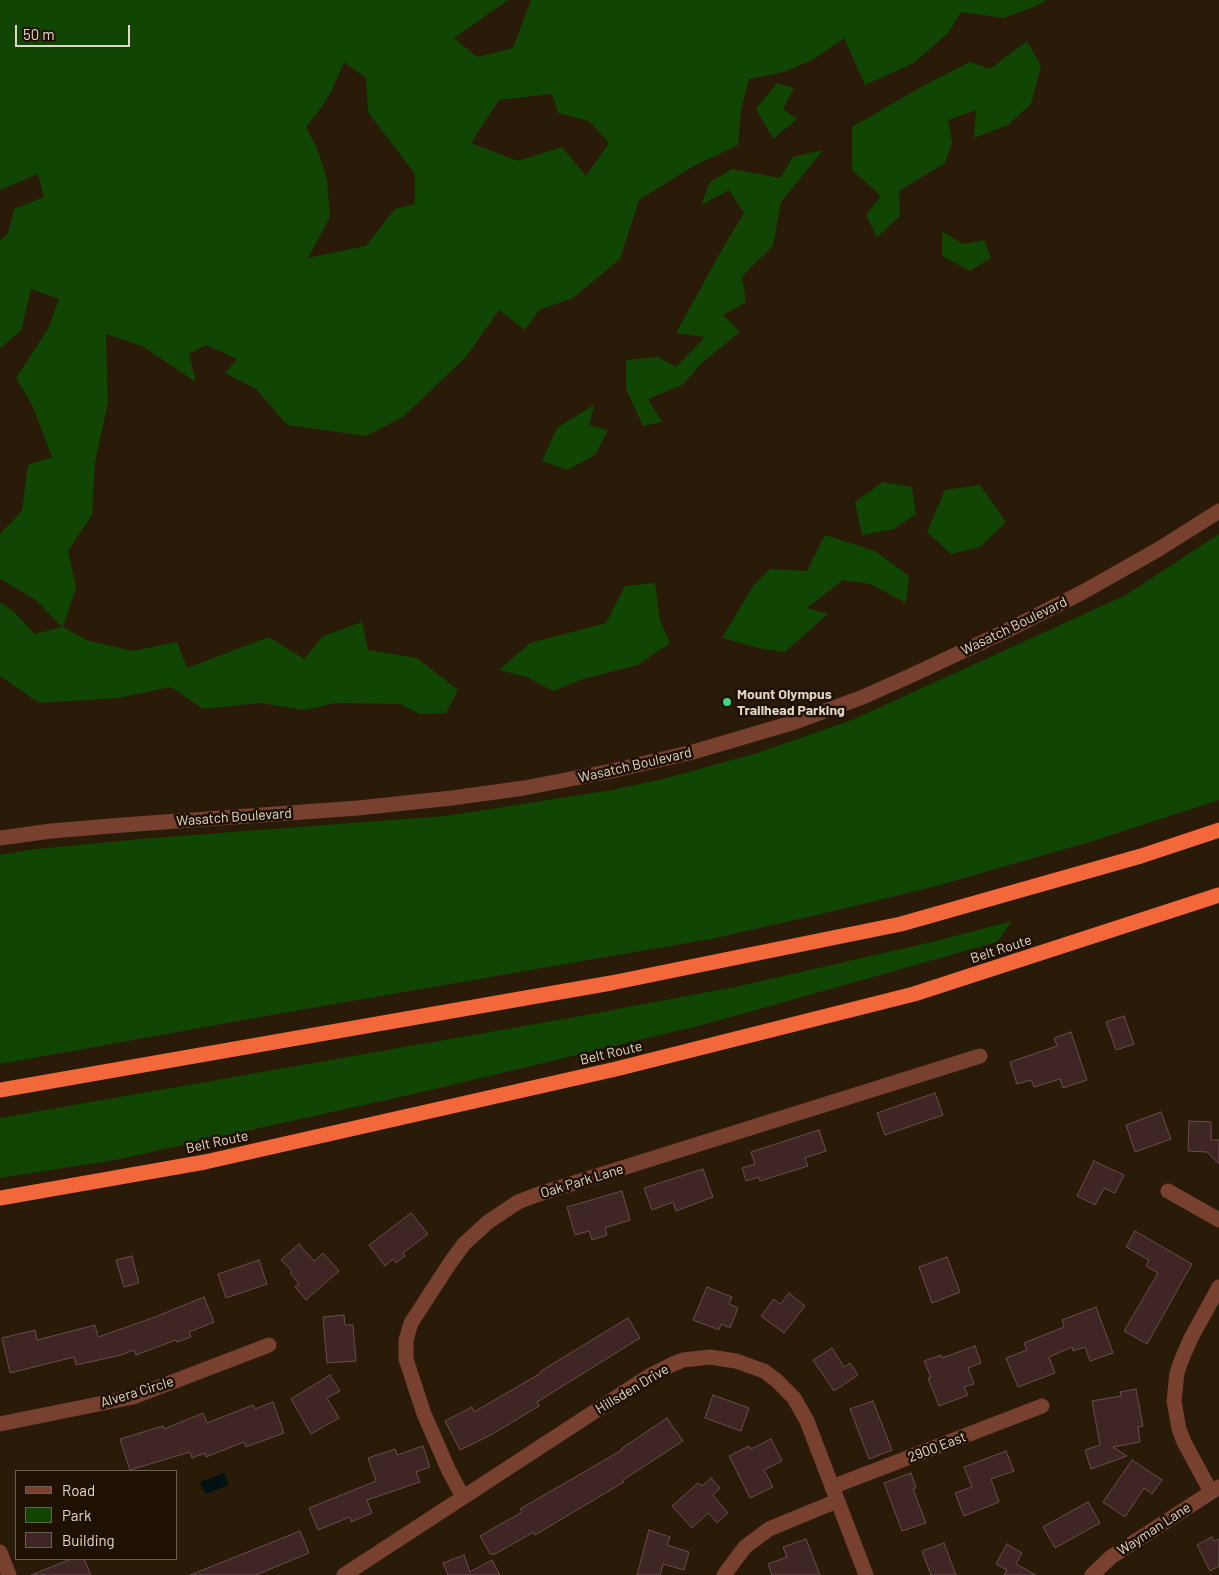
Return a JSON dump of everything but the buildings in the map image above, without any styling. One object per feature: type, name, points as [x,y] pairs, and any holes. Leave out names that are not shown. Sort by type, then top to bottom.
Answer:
[{"type":"highway","points":[[0,1090],[611,983],[901,924],[1141,856],[1219,830]]},
{"type":"highway","name":"Belt Route","points":[[0,1198],[205,1162],[616,1069],[914,994],[1219,895]]},
{"type":"street","name":"Wasatch Boulevard","points":[[0,838],[104,826],[368,807],[452,798],[524,788],[607,772],[692,752],[795,722],[856,700],[910,676],[1019,625],[1083,592],[1159,549],[1219,511]]},
{"type":"street","name":"Oak Park Lane","points":[[463,1497],[424,1414],[406,1359],[406,1340],[411,1323],[450,1263],[464,1244],[488,1222],[518,1202],[536,1195],[980,1056]]},
{"type":"street","points":[[1168,1191],[1219,1220]]},
{"type":"street","points":[[1215,1489],[1184,1442],[1177,1422],[1174,1401],[1177,1373],[1181,1360],[1219,1287]]},
{"type":"street","name":"Alvera Circle","points":[[0,1424],[133,1397],[269,1345]]},
{"type":"street","name":"Hillsden Drive","points":[[344,1575],[649,1376],[683,1360],[710,1357],[723,1358],[764,1371],[786,1388],[794,1398],[804,1415],[866,1575]]},
{"type":"street","name":"2900 East","points":[[724,1575],[745,1547],[770,1529],[835,1494],[1042,1406]]},
{"type":"street","name":"Wayman Lane","points":[[1092,1575],[1111,1557],[1215,1489]]},
{"type":"street","points":[[0,1552],[9,1575]]},
{"type":"green space","points":[[0,0],[508,0],[454,38],[477,57],[513,48],[531,0],[1047,0],[1004,18],[961,12],[948,33],[914,63],[865,85],[844,38],[814,59],[784,72],[749,79],[741,109],[738,145],[692,167],[639,200],[620,259],[573,298],[539,310],[525,330],[499,310],[466,357],[403,417],[366,436],[287,425],[256,389],[225,373],[237,359],[206,345],[189,354],[196,382],[142,346],[106,334],[108,402],[95,462],[92,515],[68,551],[76,588],[63,627],[86,640],[133,651],[177,642],[187,668],[269,637],[304,659],[323,636],[362,622],[368,650],[417,658],[458,690],[446,713],[420,714],[400,704],[335,703],[304,710],[260,703],[203,709],[171,687],[118,698],[39,703],[0,676],[0,602],[13,611],[35,634],[62,627],[36,600],[0,579],[0,534],[22,511],[28,465],[52,457],[32,405],[16,378],[48,329],[59,299],[31,289],[21,331],[0,348],[0,241],[8,233],[14,209],[44,197],[38,174],[0,190]],"holes":[[[344,62],[366,78],[368,112],[415,174],[415,204],[395,209],[366,246],[308,258],[330,217],[327,179],[317,148],[306,127],[332,90]],[[552,94],[558,113],[589,121],[609,143],[586,176],[562,147],[518,161],[471,143],[499,100]]]},
{"type":"green space","points":[[1027,41],[1041,66],[1031,104],[1008,125],[974,138],[976,110],[948,120],[952,143],[945,163],[899,191],[900,216],[877,237],[866,215],[881,196],[852,170],[852,127],[923,86],[970,62],[990,69]]},
{"type":"green space","points":[[777,83],[794,88],[783,109],[797,119],[773,139],[756,109]]},
{"type":"green space","points":[[823,150],[781,202],[773,246],[742,276],[746,302],[723,315],[740,332],[704,361],[682,385],[648,399],[662,422],[643,426],[626,389],[626,360],[658,357],[676,367],[705,337],[676,333],[744,213],[729,190],[701,205],[710,182],[732,169],[780,178],[793,157]]},
{"type":"green space","points":[[942,231],[963,244],[984,240],[991,258],[970,271],[942,256]]},
{"type":"green space","points":[[595,404],[589,425],[608,430],[595,455],[567,470],[542,461],[557,428]]},
{"type":"green space","points":[[883,482],[912,487],[916,514],[894,529],[862,535],[855,502]]},
{"type":"green space","points":[[980,485],[1006,522],[980,547],[951,554],[927,532],[945,490]]},
{"type":"green space","points":[[1219,534],[1219,800],[1093,841],[940,885],[716,938],[0,1064],[0,855],[27,850],[140,839],[446,816],[612,790],[663,779],[757,753],[852,720],[1126,595]]},
{"type":"green space","points":[[825,535],[875,551],[909,576],[906,603],[870,584],[843,580],[807,608],[828,614],[785,652],[758,648],[722,638],[753,586],[770,569],[807,571]]},
{"type":"green space","points":[[655,583],[660,620],[670,643],[638,665],[583,679],[553,691],[527,677],[499,670],[530,643],[606,623],[625,586]]},
{"type":"green space","points":[[1012,921],[997,942],[706,1024],[418,1093],[115,1160],[0,1178],[0,1118],[570,1018],[740,986],[936,941]]},
{"type":"shaded area","points":[[224,1473],[229,1485],[205,1494],[200,1482]]},
{"type":"place","name":"Mount Olympus Trailhead Parking","points":[[727,702]]}]
